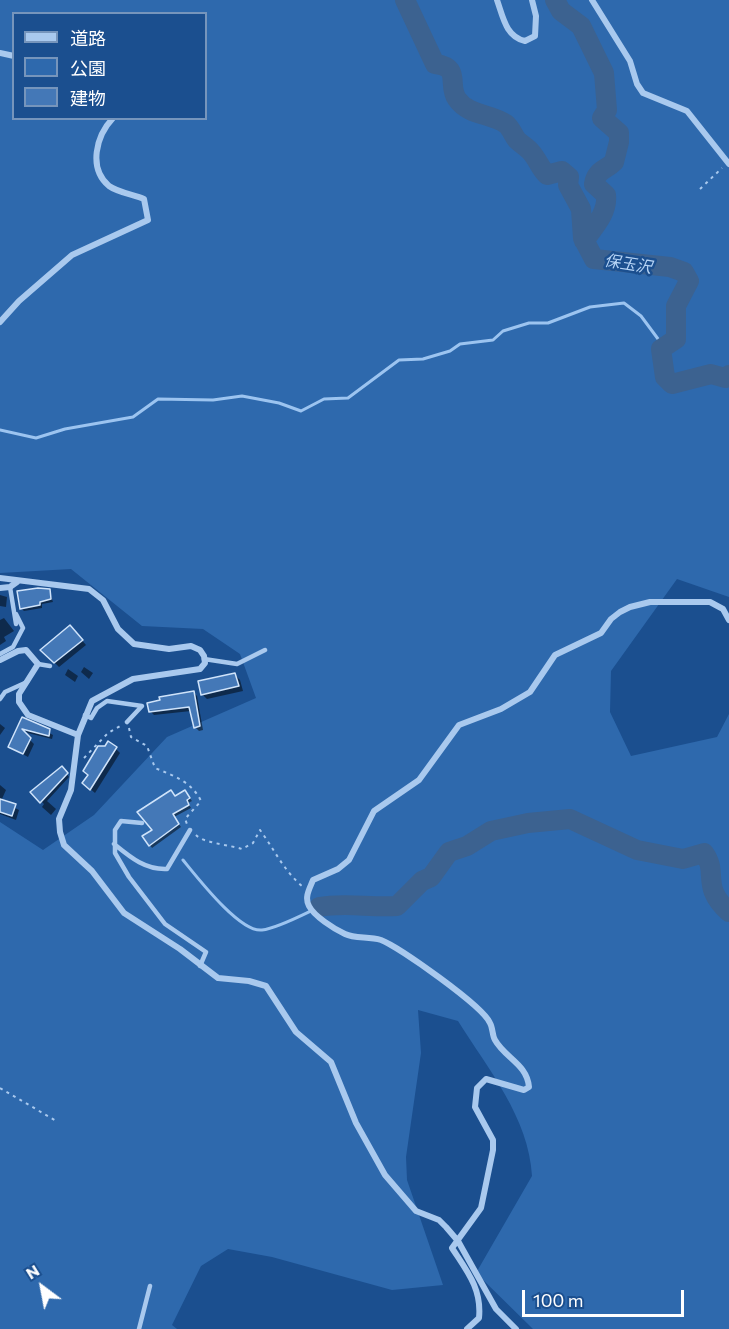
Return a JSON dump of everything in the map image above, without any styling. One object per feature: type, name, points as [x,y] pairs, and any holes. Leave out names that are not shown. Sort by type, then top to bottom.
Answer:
[{"type":"street","points":[[497,0],[508,30],[514,37],[525,41],[535,36],[537,29],[531,0]]},
{"type":"street","points":[[592,0],[630,61],[637,84],[643,93],[687,111],[728,163]]},
{"type":"street","points":[[0,322],[19,301],[72,255],[148,220],[144,199],[110,187],[98,169],[95,157],[97,149],[112,120]]},
{"type":"street","points":[[0,579],[17,582],[39,581],[89,589],[103,600],[118,629],[134,644],[168,649],[191,646],[200,650],[204,660],[200,669],[160,673],[124,683],[92,701],[78,735],[75,770],[66,806],[59,819],[64,845],[92,871],[124,913],[180,949],[218,978],[249,981],[266,986],[296,1032],[331,1062],[356,1123],[385,1175],[416,1211],[439,1220],[458,1241],[496,1309],[516,1329]]},
{"type":"street","points":[[0,588],[10,587],[17,582]]},
{"type":"street","points":[[467,1329],[479,1318],[481,1302],[477,1288],[452,1248],[481,1208],[493,1150],[493,1140],[475,1107],[477,1088],[486,1079],[524,1090],[529,1087],[528,1079],[516,1061],[495,1041],[490,1021],[464,996],[381,940],[345,934],[309,908],[306,899],[310,888],[313,880],[325,876],[349,860],[374,812],[418,780],[459,725],[501,709],[530,692],[555,655],[601,633],[611,619],[620,612],[650,602],[710,602],[723,609],[729,620]]},
{"type":"street","points":[[0,660],[18,651],[26,650],[39,664],[19,694],[20,702],[28,714],[78,735]]},
{"type":"lane","points":[[10,587],[16,624]]},
{"type":"lane","points":[[0,654],[13,647],[23,628],[16,614]]},
{"type":"lane","points":[[204,660],[237,664],[265,650]]},
{"type":"lane","points":[[39,664],[50,666]]},
{"type":"lane","points":[[0,699],[5,692],[27,682]]},
{"type":"lane","points":[[85,715],[91,718],[107,701],[142,706],[127,722]]},
{"type":"lane","points":[[142,823],[121,821],[115,830],[115,853],[129,877],[165,924],[206,952],[200,966]]},
{"type":"lane","points":[[114,844],[144,865],[157,870],[167,869],[190,830]]},
{"type":"lane","points":[[139,1329],[150,1286]]},
{"type":"path","points":[[700,189],[728,163]]},
{"type":"path","points":[[75,770],[108,733],[127,722],[130,725],[131,737],[147,746],[155,768],[193,787],[198,794],[201,801],[184,819],[190,830],[201,840],[219,842],[242,849],[253,843],[260,830],[289,874],[304,887],[310,888]]},
{"type":"path","points":[[0,1088],[58,1122]]},
{"type":"green space","points":[[0,0],[729,0],[729,597],[677,579],[611,671],[610,712],[631,756],[717,737],[729,714],[729,1329],[533,1329],[476,1273],[532,1176],[529,1155],[515,1114],[505,1095],[458,1021],[418,1010],[421,1053],[406,1157],[407,1180],[443,1285],[392,1290],[272,1257],[228,1249],[201,1266],[172,1325],[177,1329],[0,1329],[0,822],[43,850],[94,815],[167,737],[256,698],[240,654],[203,629],[142,626],[71,569],[0,573]]},
{"type":"building","points":[[50,589],[51,599],[40,602],[40,605],[20,609],[17,591]]},
{"type":"building","points":[[70,625],[83,640],[54,663],[40,650]]},
{"type":"building","points":[[235,673],[239,686],[201,695],[198,681]]},
{"type":"building","points":[[194,691],[200,726],[194,728],[189,707],[149,712],[147,703],[160,700],[159,697]]},
{"type":"building","points":[[22,717],[50,729],[49,736],[22,729],[31,738],[23,754],[8,747]]},
{"type":"building","points":[[108,741],[117,747],[90,790],[82,783],[88,775],[83,771],[98,746],[105,746]]},
{"type":"building","points":[[62,766],[68,773],[40,803],[30,792]]},
{"type":"building","points":[[171,790],[175,796],[185,790],[190,798],[187,800],[189,805],[173,814],[179,824],[149,846],[142,836],[152,830],[137,812]]},
{"type":"building","points":[[0,799],[16,804],[12,816],[0,812]]},
{"type":"waterway","name":"保玉沢","points":[[405,0],[435,64],[443,66],[451,73],[454,94],[462,105],[506,124],[517,140],[531,152],[547,175],[562,171],[569,177],[568,185],[581,209],[583,238],[594,259],[670,267],[684,272],[689,281],[676,306],[676,339],[661,349],[665,377],[672,384],[711,374],[725,378],[729,375]]},
{"type":"waterway","points":[[555,0],[561,11],[581,26],[604,73],[607,110],[602,118],[619,133],[614,162],[599,173],[594,184],[606,195],[605,208],[600,220],[584,241]]},
{"type":"waterway","points":[[0,430],[36,438],[65,429],[133,417],[158,399],[213,400],[242,396],[279,403],[301,411],[324,399],[348,398],[399,360],[423,359],[450,351],[460,344],[493,340],[503,331],[529,323],[548,323],[590,307],[624,303],[641,316],[664,347]]},
{"type":"waterway","points":[[319,907],[397,906],[422,881],[431,877],[449,852],[467,846],[491,831],[528,823],[570,819],[637,850],[683,859],[704,853],[710,867],[715,895],[729,912]]},
{"type":"waterway","points":[[183,860],[231,914],[253,929],[276,927],[319,907]]}]
